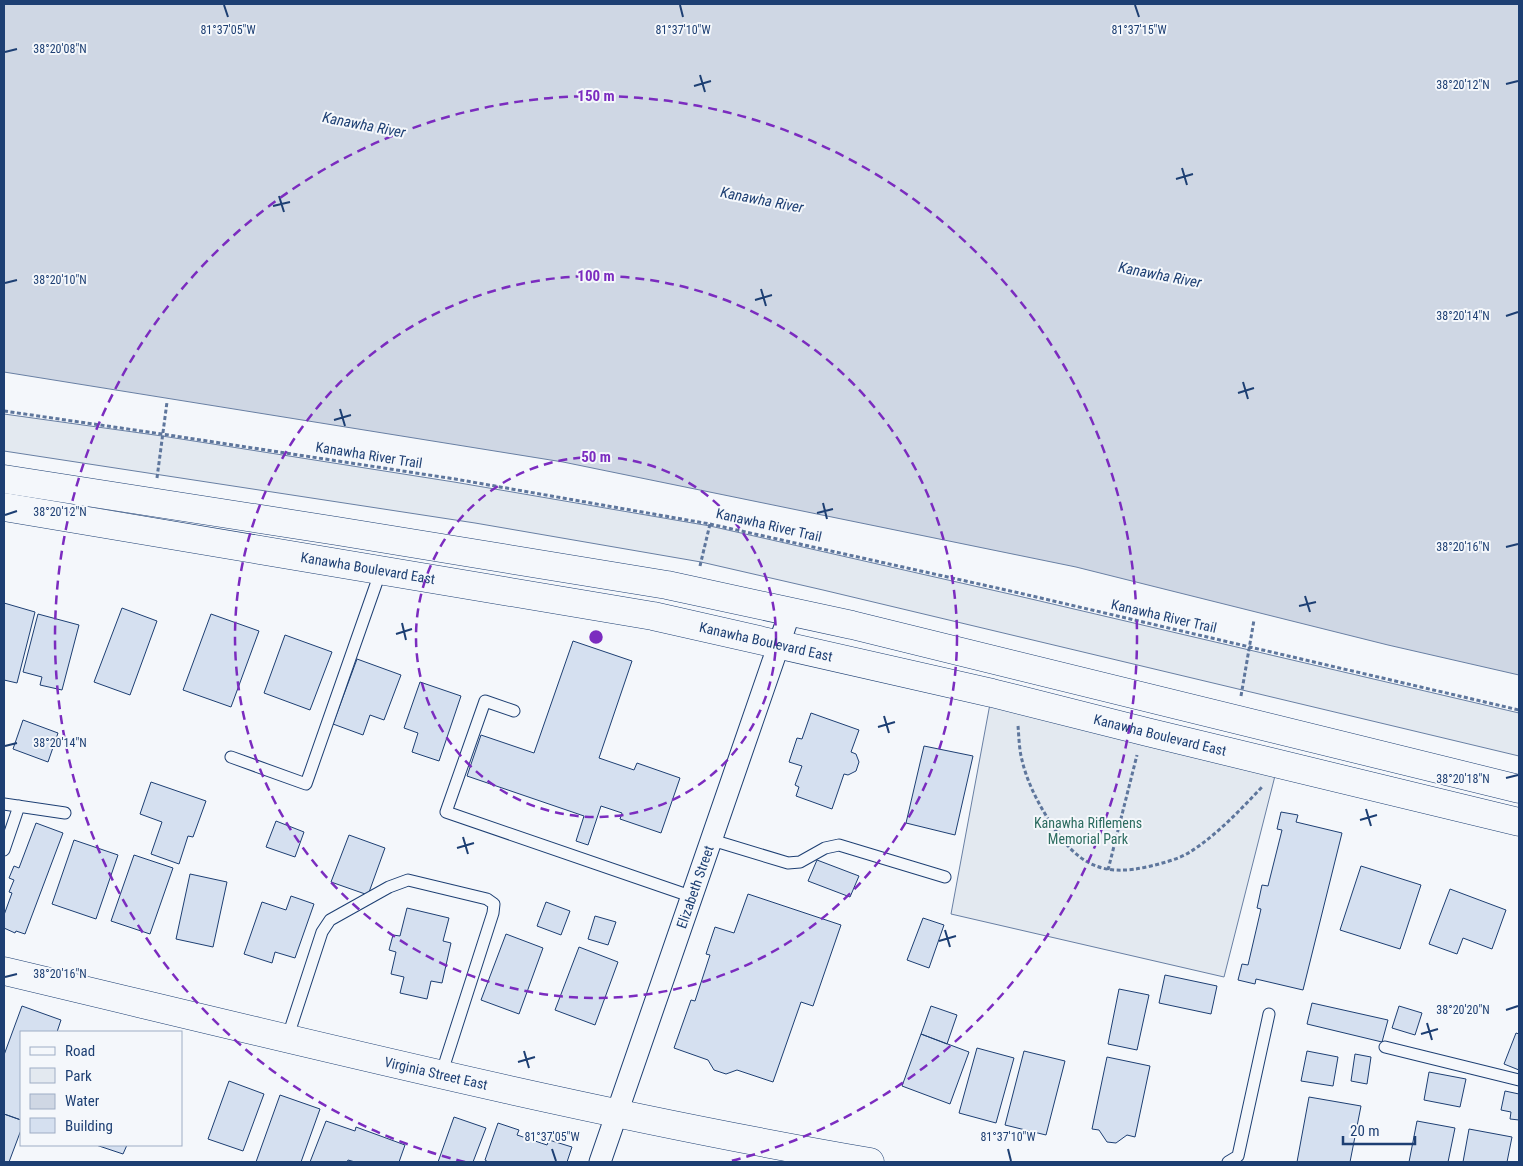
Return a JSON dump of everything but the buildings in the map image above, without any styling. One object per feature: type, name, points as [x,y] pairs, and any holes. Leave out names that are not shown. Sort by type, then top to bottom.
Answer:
[{"type":"main road","points":[[4,478],[667,585],[852,625],[1519,789]]},
{"type":"main road","name":"Kanawha Boulevard East","points":[[4,507],[653,616],[992,693],[1519,822]]},
{"type":"main road","name":"Virginia Street East","points":[[4,971],[441,1075],[771,1145],[870,1162]]},
{"type":"street","name":"Elizabeth Street","points":[[600,1162],[790,612]]},
{"type":"lane","points":[[231,757],[306,784],[381,570]]},
{"type":"lane","points":[[514,711],[485,701],[446,812],[693,897]]},
{"type":"lane","points":[[4,804],[65,813]]},
{"type":"lane","points":[[4,850],[19,806]]},
{"type":"lane","points":[[712,840],[788,863],[800,862],[825,848],[838,845],[945,877]]},
{"type":"lane","points":[[287,1038],[322,932],[330,920],[388,887],[408,880],[487,898],[494,904],[493,913],[441,1075]]},
{"type":"lane","points":[[1228,1162],[1238,1156],[1269,1014]]},
{"type":"lane","points":[[1384,1047],[1519,1080]]},
{"type":"path","points":[[157,478],[167,402]]},
{"type":"path","name":"Kanawha River Trail","points":[[4,411],[455,480],[710,524],[1015,592],[1519,710]]},
{"type":"path","points":[[699,569],[710,524]]},
{"type":"path","points":[[1241,696],[1254,620]]},
{"type":"path","points":[[1018,724],[1021,759],[1029,782],[1045,814],[1069,848],[1086,863],[1108,870],[1131,871],[1163,863],[1189,853],[1227,824],[1263,786]]},
{"type":"path","points":[[1108,870],[1137,754]]},
{"type":"green space","points":[[4,414],[162,436],[454,482],[710,526],[1519,713],[1519,756],[701,562],[475,523],[4,451]]},
{"type":"green space","name":"Kanawha Riflemens Memorial Park","points":[[992,693],[1278,764],[1224,977],[951,914]]},
{"type":"water","name":"Kanawha River","points":[[4,4],[1519,4],[1519,675],[1388,645],[1076,567],[563,462],[4,372]]}]
